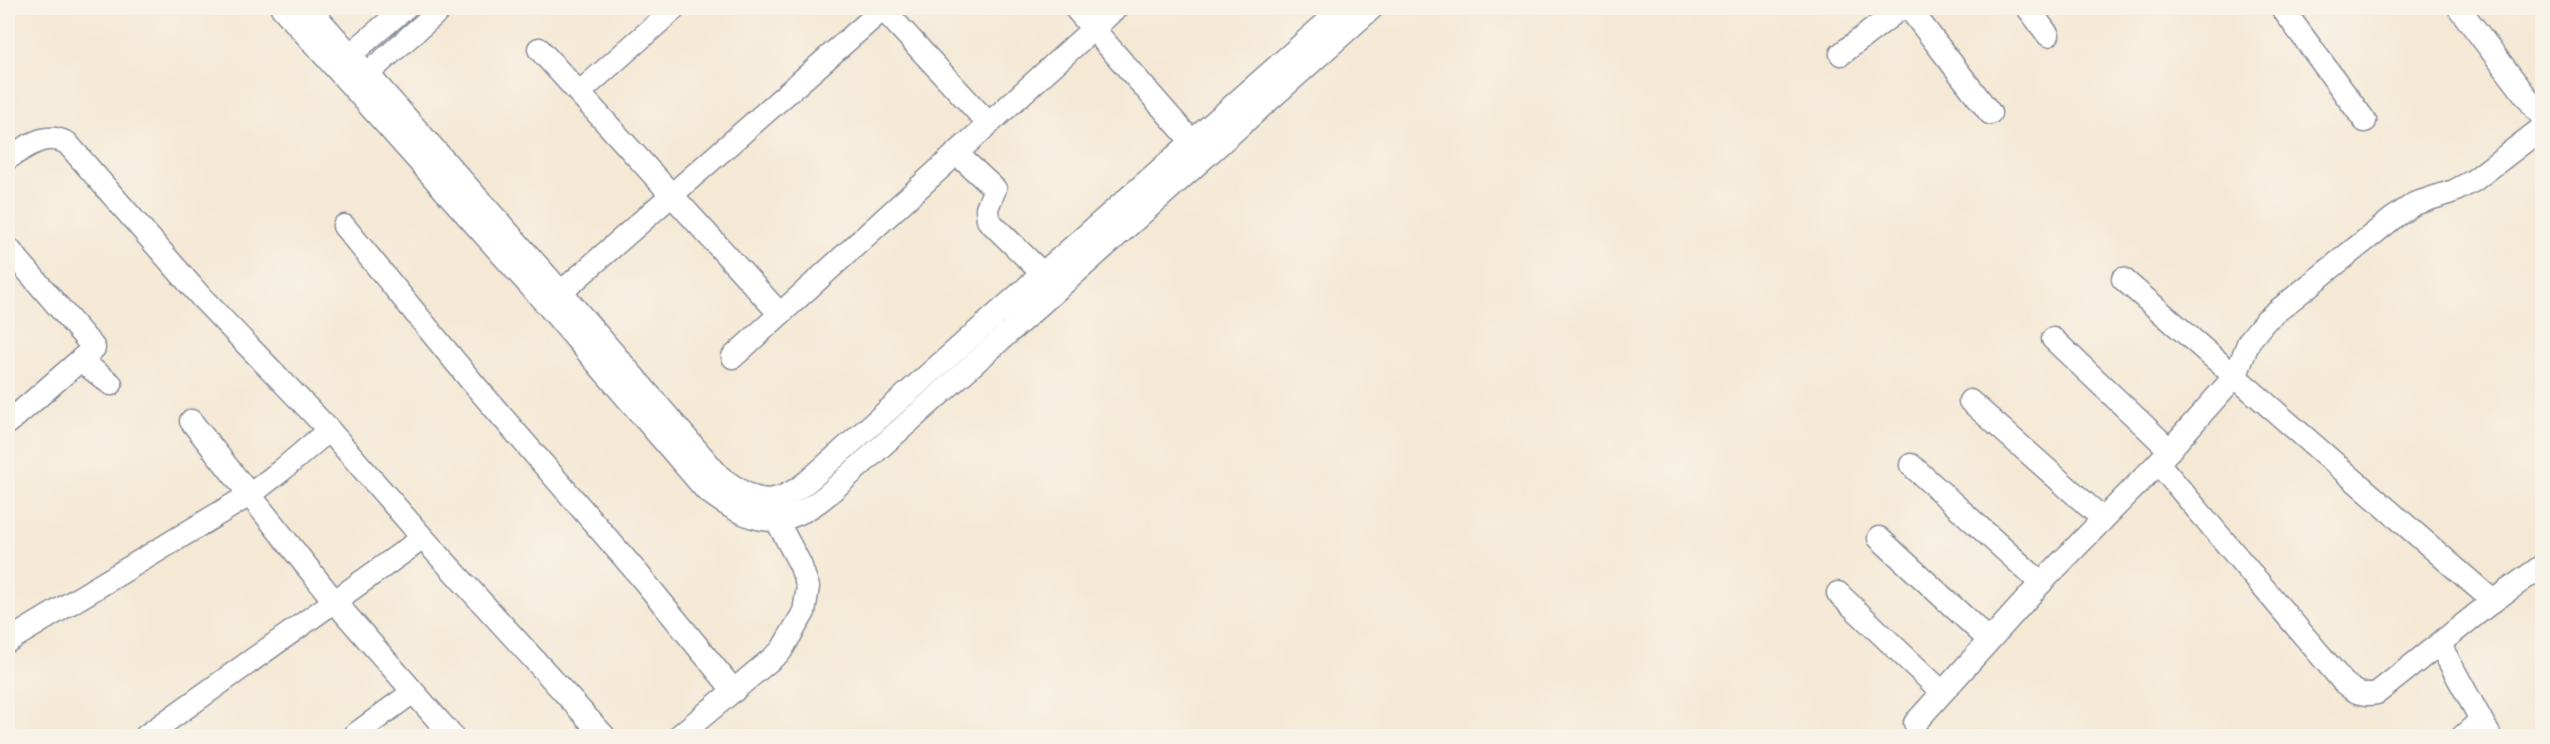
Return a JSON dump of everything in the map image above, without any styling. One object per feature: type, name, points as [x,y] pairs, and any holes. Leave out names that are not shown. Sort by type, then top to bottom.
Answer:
[{"type":"street","points":[[282,8],[343,61],[554,299],[719,476],[738,490],[776,511],[797,516],[819,501],[1199,149],[1343,8]]},
{"type":"street","points":[[309,8],[343,61]]},
{"type":"street","points":[[343,61],[405,8]]},
{"type":"street","points":[[360,80],[442,8]]},
{"type":"street","points":[[579,93],[675,8]]},
{"type":"street","points":[[554,299],[882,8],[988,123]]},
{"type":"street","points":[[1075,8],[1199,149]]},
{"type":"street","points":[[733,357],[1116,8]]},
{"type":"street","points":[[776,511],[791,495],[1043,274],[1372,8]]},
{"type":"street","points":[[1842,54],[1901,8]]},
{"type":"street","points":[[1909,8],[1990,113]]},
{"type":"street","points":[[2028,8],[2048,35]]},
{"type":"street","points":[[2282,8],[2365,121]]},
{"type":"street","points":[[2459,8],[2542,117]]},
{"type":"street","points":[[539,49],[780,314]]},
{"type":"street","points":[[1915,723],[2041,583],[2164,456],[2236,375],[2249,341],[2266,320],[2392,219],[2414,204],[2454,191],[2473,181],[2542,128]]},
{"type":"street","points":[[8,158],[43,138],[58,138],[68,143],[201,297],[328,430],[604,736]]},
{"type":"street","points":[[956,153],[996,189],[987,208],[987,220],[1043,274]]},
{"type":"street","points":[[344,226],[472,382],[640,576],[735,691]]},
{"type":"street","points":[[8,248],[94,348],[8,423]]},
{"type":"street","points":[[2123,279],[2493,601]]},
{"type":"street","points":[[2054,339],[2164,456],[2344,683],[2355,692],[2366,695],[2377,693],[2493,601],[2542,567]]},
{"type":"street","points":[[82,358],[89,367],[111,384]]},
{"type":"street","points":[[1970,401],[2103,519]]},
{"type":"street","points":[[191,422],[251,494],[335,602],[452,736]]},
{"type":"street","points":[[8,641],[251,494],[328,430]]},
{"type":"street","points":[[1911,465],[2041,583]]},
{"type":"street","points":[[679,736],[781,651],[804,612],[808,587],[776,511]]},
{"type":"street","points":[[146,736],[423,538]]},
{"type":"street","points":[[1879,538],[1989,640]]},
{"type":"street","points":[[1838,594],[1942,693]]},
{"type":"street","points":[[2440,645],[2485,728],[2463,736]]},
{"type":"street","points":[[353,736],[413,692]]}]
